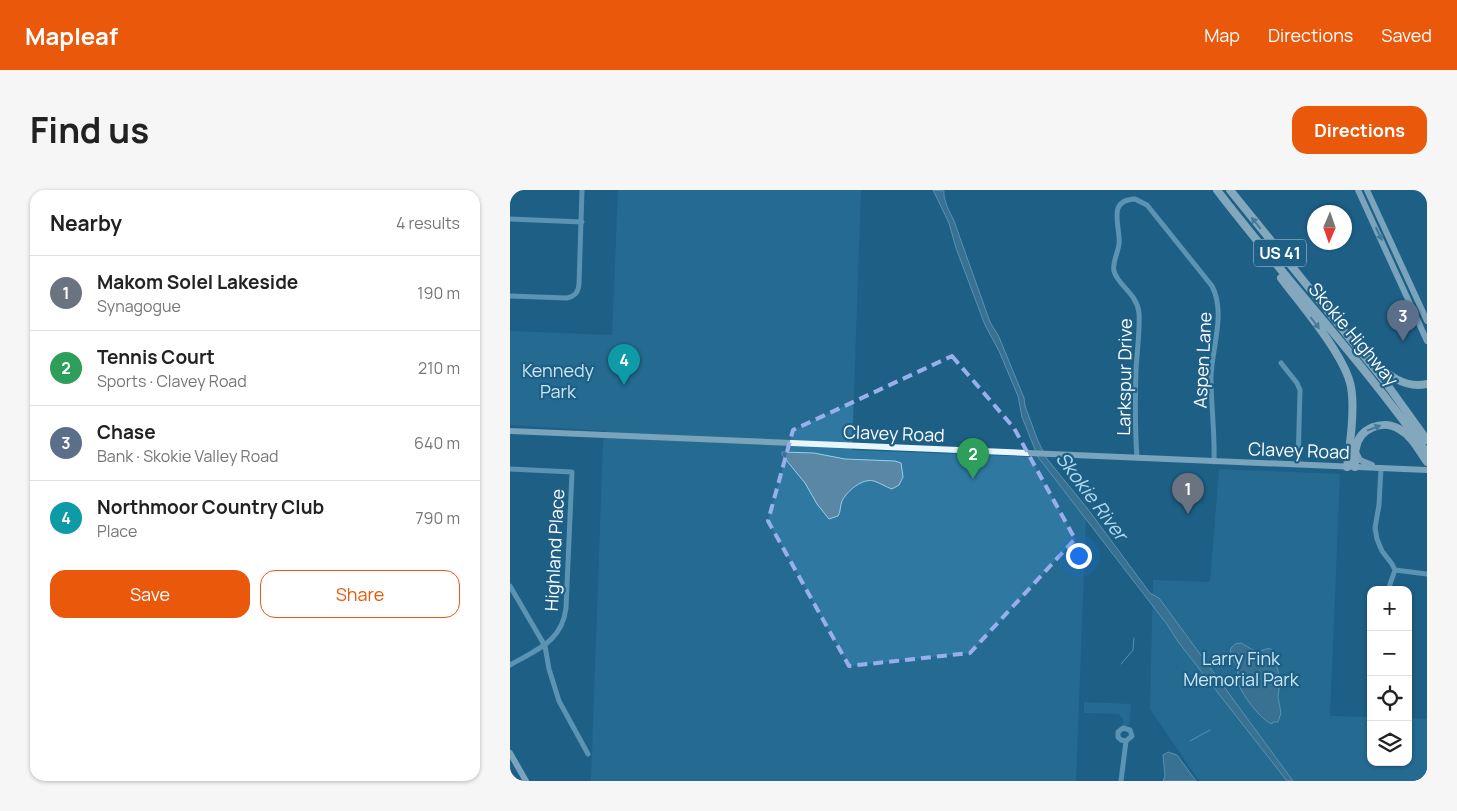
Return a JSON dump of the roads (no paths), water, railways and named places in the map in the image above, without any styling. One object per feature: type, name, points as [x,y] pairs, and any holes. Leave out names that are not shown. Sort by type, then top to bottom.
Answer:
[{"type":"highway","name":"Skokie Highway","points":[[1217,190],[1256,241],[1370,377],[1427,453]]},
{"type":"highway","name":"Skokie Highway","points":[[1230,190],[1386,383],[1427,440]]},
{"type":"highway","points":[[1256,241],[1346,370],[1352,396],[1351,467]]},
{"type":"highway","points":[[1331,315],[1389,375],[1409,385],[1420,386],[1427,384]]},
{"type":"highway","points":[[1351,467],[1360,437],[1367,430],[1380,425],[1389,425],[1405,433],[1412,440],[1426,467]]},
{"type":"main road","points":[[1358,190],[1427,341]]},
{"type":"main road","points":[[1367,190],[1427,321]]},
{"type":"main road","points":[[1369,214],[1377,210]]},
{"type":"main road","name":"Clavey Road","points":[[510,431],[1214,462],[1381,468],[1426,467]]},
{"type":"main road","points":[[1356,448],[1358,457],[1362,462],[1381,468]]},
{"type":"main road","points":[[510,752],[526,781]]},
{"type":"street","points":[[510,296],[566,298],[575,295],[579,284],[582,190]]},
{"type":"street","name":"Aspen Lane","points":[[1116,216],[1118,208],[1125,201],[1135,199],[1143,202],[1201,272],[1215,292],[1219,308],[1212,368],[1214,462]]},
{"type":"street","name":"Larkspur Drive","points":[[1116,216],[1119,245],[1114,271],[1136,301],[1139,312],[1136,380],[1137,458]]},
{"type":"street","points":[[510,219],[582,222]]},
{"type":"street","points":[[1280,363],[1298,383],[1300,390],[1298,465]]},
{"type":"street","points":[[1381,468],[1376,539],[1395,570]]},
{"type":"street","name":"Highland Place","points":[[510,470],[572,472],[565,615],[557,633],[545,646],[510,665]]},
{"type":"street","points":[[1395,570],[1427,574]]},
{"type":"street","points":[[1389,586],[1395,570]]},
{"type":"street","points":[[510,586],[545,646],[549,669],[559,701],[588,754]]},
{"type":"street","points":[[1121,781],[1126,742]]},
{"type":"waterway","points":[[1121,664],[1133,650],[1134,638]]},
{"type":"waterway","points":[[1190,741],[1210,730]]},
{"type":"place","name":"Chase","points":[[1403,341]]},
{"type":"place","name":"Northmoor Country Club","points":[[624,385]]},
{"type":"place","name":"Tennis Court","points":[[973,479]]},
{"type":"place","name":"Makom Solel Lakeside","points":[[1188,514]]},
{"type":"park label","name":"Kennedy Park","points":[[558,380]]},
{"type":"park label","name":"Larry Fink Memorial Park","points":[[1241,668]]},
{"type":"water label","name":"Skokie River","points":[[1092,496]]}]
